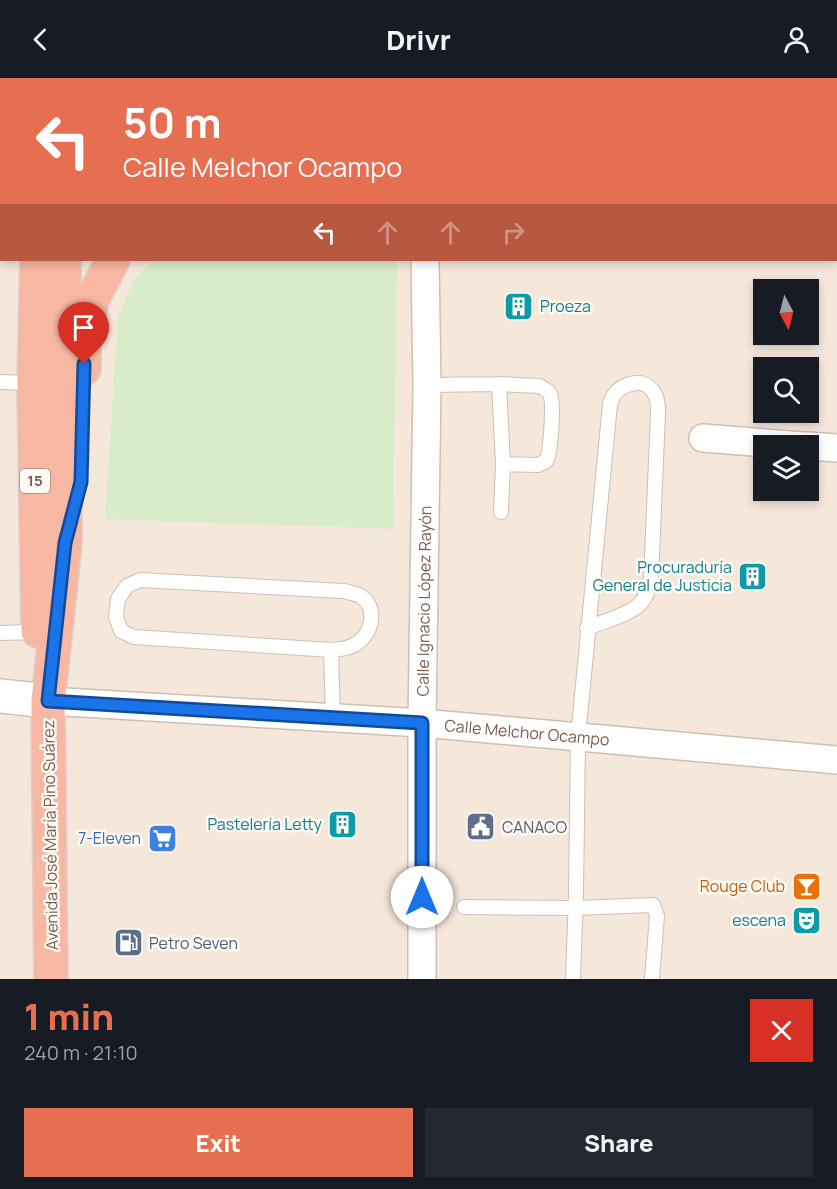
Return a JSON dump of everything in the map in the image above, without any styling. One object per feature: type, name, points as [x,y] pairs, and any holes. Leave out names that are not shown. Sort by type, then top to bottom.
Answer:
[{"type":"highway","name":"15","points":[[37,261],[34,383],[38,632],[48,701]]},
{"type":"highway","name":"Avenida José María Pino Suárez","points":[[51,979],[48,701],[65,543],[64,261]]},
{"type":"highway","points":[[65,543],[81,482],[84,340],[92,300],[112,261]]},
{"type":"street","name":"Calle Ignacio López Rayón","points":[[422,979],[422,723],[427,385],[425,261]]},
{"type":"street","points":[[703,438],[753,442]]},
{"type":"street","points":[[819,447],[837,448]]},
{"type":"street","name":"Calle Melchor Ocampo","points":[[0,696],[48,701],[422,723],[837,760]]},
{"type":"lane","points":[[0,382],[34,383]]},
{"type":"lane","points":[[573,979],[578,737],[587,628],[610,404],[614,395],[621,388],[634,383],[646,385],[653,391],[657,400],[658,414],[651,578],[646,595],[639,605],[624,614],[587,628]]},
{"type":"lane","points":[[499,384],[503,464],[501,512]]},
{"type":"lane","points":[[427,385],[539,386],[549,393],[552,403],[550,452],[546,461],[538,465],[503,464]]},
{"type":"lane","points":[[140,580],[344,591],[360,595],[369,604],[372,618],[367,634],[354,646],[331,650],[134,637],[121,630],[116,617],[118,599],[127,586],[140,580]]},
{"type":"lane","points":[[0,633],[38,632]]},
{"type":"lane","points":[[331,650],[333,718]]},
{"type":"lane","points":[[464,907],[576,908],[653,905],[657,916],[652,979]]},
{"type":"shaded area","points":[[0,261],[837,261],[837,979],[0,979]]},
{"type":"green space","points":[[153,261],[397,261],[393,529],[105,519],[118,316],[136,276]]},
{"type":"place","name":"Proeza","points":[[519,306]]},
{"type":"place","name":"Procuraduría General de Justicia","points":[[753,576]]},
{"type":"place","name":"Pastelería Letty","points":[[343,824]]},
{"type":"place","name":"CANACO","points":[[481,827]]},
{"type":"place","name":"7-Eleven","points":[[162,838]]},
{"type":"place","name":"Rouge Club","points":[[806,886]]},
{"type":"place","name":"escena","points":[[807,920]]},
{"type":"place","name":"Petro Seven","points":[[128,943]]},
{"type":"route","points":[[84,364],[81,482],[65,543],[48,701],[422,723],[422,897]]}]
